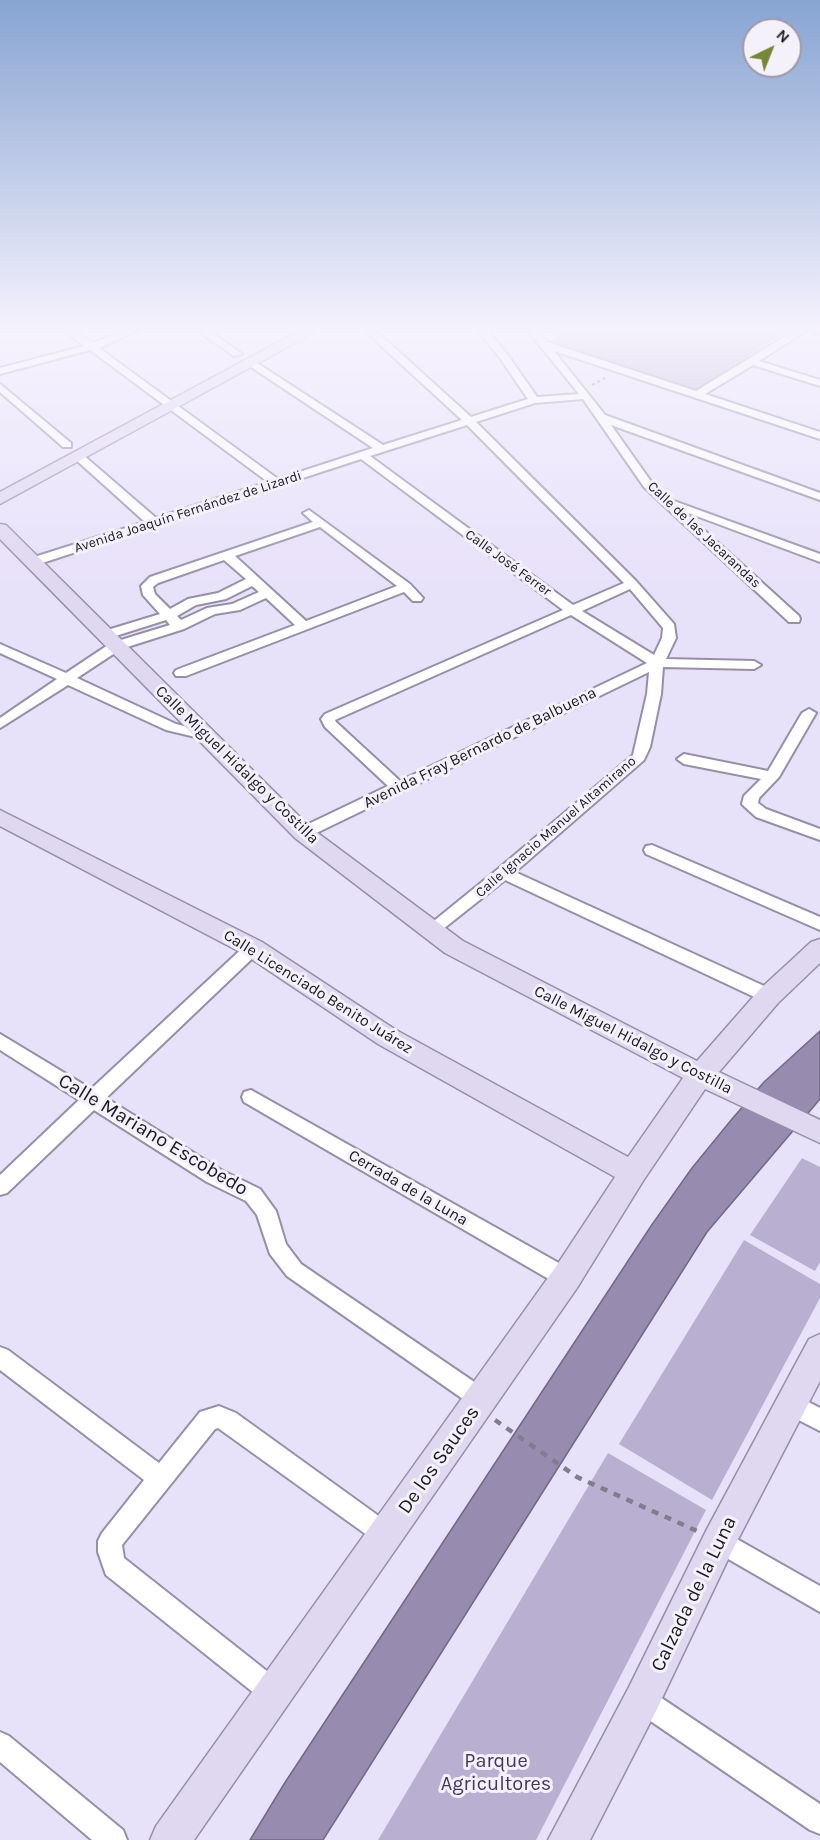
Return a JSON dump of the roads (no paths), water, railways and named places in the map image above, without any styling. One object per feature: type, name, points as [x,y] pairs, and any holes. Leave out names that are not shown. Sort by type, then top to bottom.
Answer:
[{"type":"main road","points":[[0,499],[125,417]]},
{"type":"main road","points":[[48,456],[72,451],[145,417]]},
{"type":"main road","name":"Calle Miguel Hidalgo y Costilla","points":[[0,529],[303,833],[454,947],[700,1076],[820,1132]]},
{"type":"main road","name":"Calle Licenciado Benito Juárez","points":[[0,817],[253,948],[387,1036],[633,1173]]},
{"type":"main road","name":"De los Sauces","points":[[170,1840],[566,1278],[633,1173],[700,1076],[769,996],[820,948]]},
{"type":"main road","name":"Calzada de la Luna","points":[[568,1840],[642,1700],[719,1542],[805,1412],[820,1349]]},
{"type":"street","points":[[34,417],[154,523]]},
{"type":"street","points":[[187,417],[277,484]]},
{"type":"street","points":[[333,417],[383,450]]},
{"type":"street","name":"Calle Ignacio Manuel Altamirano","points":[[432,929],[504,873],[639,757],[654,694],[657,663],[669,639],[669,627],[632,584],[464,417]]},
{"type":"street","name":"Avenida Joaquín Fernández de Lizardi","points":[[32,562],[485,417]]},
{"type":"street","points":[[763,417],[820,436]]},
{"type":"street","points":[[603,418],[820,497]]},
{"type":"street","name":"Calle de las Jacarandas","points":[[603,418],[648,485],[794,620]]},
{"type":"street","name":"Calle José Ferrer","points":[[363,456],[573,611],[657,663]]},
{"type":"street","points":[[664,500],[820,558]]},
{"type":"street","points":[[309,513],[406,587],[417,598]]},
{"type":"street","points":[[179,626],[149,595],[147,590],[150,583],[160,577],[321,523]]},
{"type":"street","points":[[226,555],[304,626]]},
{"type":"street","points":[[0,724],[67,679],[111,640],[169,615],[192,602],[230,593],[254,580]]},
{"type":"street","points":[[399,787],[330,724],[328,719],[632,584]]},
{"type":"street","points":[[181,673],[406,587]]},
{"type":"street","points":[[111,640],[179,626],[206,613],[236,607],[268,593]]},
{"type":"street","points":[[0,648],[171,726],[204,735]]},
{"type":"street","points":[[657,663],[754,665]]},
{"type":"street","name":"Avenida Fray Bernardo de Balbuena","points":[[303,833],[657,663]]},
{"type":"street","points":[[809,713],[772,777],[752,796],[750,801],[752,807],[761,813],[820,835]]},
{"type":"street","points":[[684,759],[772,777]]},
{"type":"street","points":[[652,850],[820,924]]},
{"type":"street","points":[[504,873],[769,996]]},
{"type":"street","points":[[0,1187],[253,948]]},
{"type":"street","name":"Calle Mariano Escobedo","points":[[0,1041],[214,1176],[253,1195],[266,1210],[277,1248],[294,1270],[481,1399]]},
{"type":"street","name":"Cerrada de la Luna","points":[[251,1097],[566,1278]]},
{"type":"street","points":[[0,1358],[160,1478]]},
{"type":"street","points":[[273,1692],[115,1566],[110,1552],[110,1541],[208,1420],[219,1417],[228,1421],[386,1535]]},
{"type":"street","points":[[719,1542],[820,1600]]},
{"type":"street","points":[[642,1700],[820,1820]]},
{"type":"street","points":[[0,1745],[113,1840]]},
{"type":"park label","name":"Parque Agricultores","points":[[496,1772]]}]
